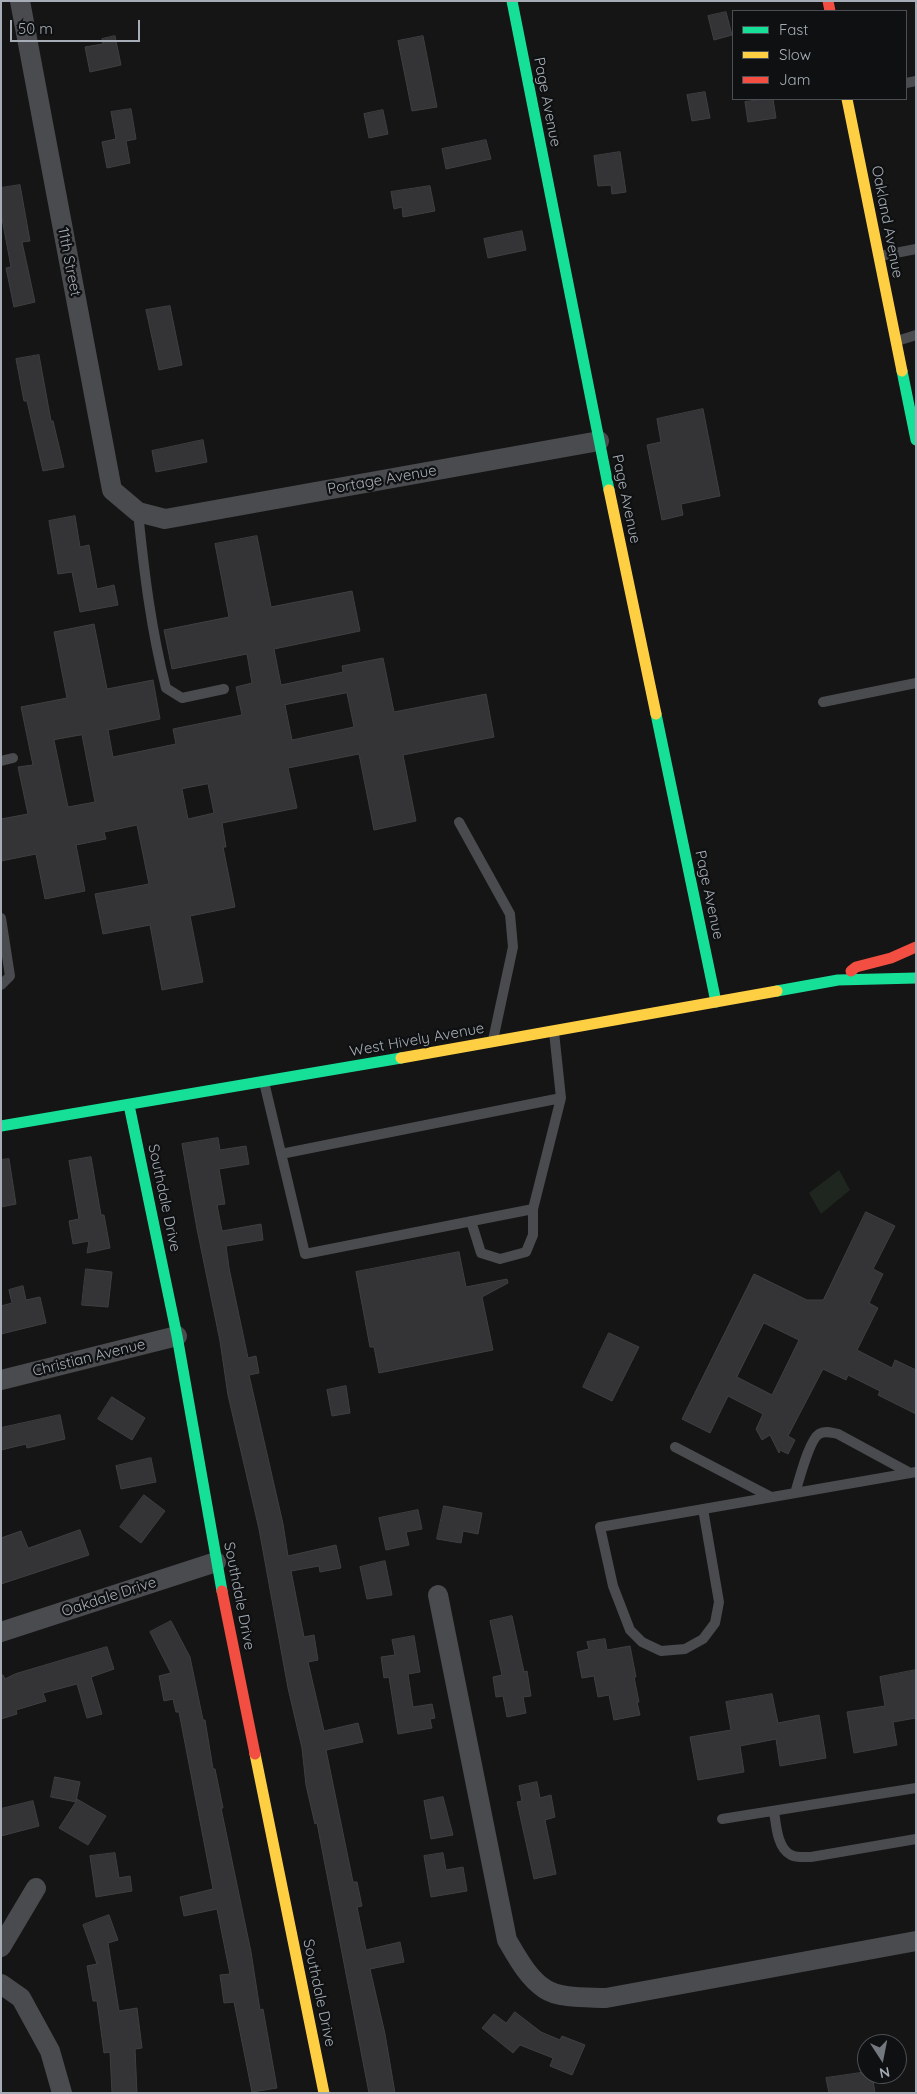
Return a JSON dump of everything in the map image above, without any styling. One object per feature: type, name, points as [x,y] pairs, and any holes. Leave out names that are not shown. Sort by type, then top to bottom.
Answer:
[{"type":"street","name":"11th Street","points":[[20,1],[112,490],[138,512]]},
{"type":"street","name":"Page Avenue","points":[[512,1],[599,441],[716,1002]]},
{"type":"street","name":"Oakland Avenue","points":[[847,100],[896,341],[911,396],[916,440]]},
{"type":"street","name":"Portage Avenue","points":[[138,512],[165,519],[599,441]]},
{"type":"street","points":[[838,980],[856,967],[891,958],[916,947]]},
{"type":"street","points":[[838,980],[916,978]]},
{"type":"street","name":"West Hively Avenue","points":[[1,1126],[838,980]]},
{"type":"street","name":"Southdale Drive","points":[[129,1105],[177,1336],[216,1562],[324,2093]]},
{"type":"street","name":"Christian Avenue","points":[[1,1380],[177,1336]]},
{"type":"street","name":"Oakdale Drive","points":[[1,1632],[216,1562]]},
{"type":"street","points":[[438,1595],[507,1940],[524,1967],[546,1989],[573,1997],[606,1998],[916,1941]]},
{"type":"street","points":[[1,1947],[36,1888]]},
{"type":"street","points":[[1,1984],[21,1998],[25,2005],[50,2050],[62,2093]]},
{"type":"lane","points":[[879,257],[916,248]]},
{"type":"lane","points":[[896,341],[916,335]]},
{"type":"lane","points":[[138,512],[144,573],[158,656],[166,688],[182,698],[224,689]]},
{"type":"lane","points":[[823,702],[916,683]]},
{"type":"lane","points":[[1,761],[13,758]]},
{"type":"lane","points":[[459,822],[510,914],[513,947],[492,1041]]},
{"type":"lane","points":[[1,918],[10,976],[1,985]]},
{"type":"lane","points":[[471,1221],[482,1253],[500,1259],[526,1252],[533,1235],[533,1209],[562,1098],[554,1030]]},
{"type":"lane","points":[[264,1081],[305,1254],[533,1209]]},
{"type":"lane","points":[[281,1154],[562,1098]]},
{"type":"lane","points":[[795,1493],[812,1441],[818,1434],[828,1432],[838,1434],[913,1472]]},
{"type":"lane","points":[[675,1447],[771,1497]]},
{"type":"lane","points":[[703,1509],[719,1602],[714,1623],[703,1639],[685,1649],[661,1651],[642,1642],[630,1630],[613,1586],[600,1527],[913,1472]]},
{"type":"lane","points":[[722,1819],[916,1788]]},
{"type":"lane","points":[[774,1811],[780,1840],[783,1847],[791,1855],[811,1857],[916,1838]]},
{"type":"shaded area","points":[[839,1170],[850,1190],[821,1214],[809,1193]]},
{"type":"building","points":[[726,12],[732,35],[714,40],[708,16]]},
{"type":"building","points":[[115,36],[121,65],[90,72],[85,47],[103,44],[102,39]]},
{"type":"building","points":[[423,36],[437,107],[412,111],[398,41]]},
{"type":"building","points":[[705,92],[710,118],[692,121],[687,95]]},
{"type":"building","points":[[773,100],[776,118],[748,122],[745,102]]},
{"type":"building","points":[[131,109],[136,139],[126,141],[130,163],[107,168],[102,142],[116,139],[111,112]]},
{"type":"building","points":[[383,110],[388,134],[369,138],[364,114]]},
{"type":"building","points":[[486,140],[491,159],[446,169],[442,149]]},
{"type":"building","points":[[620,152],[626,192],[612,194],[611,185],[598,186],[594,156]]},
{"type":"building","points":[[20,185],[30,241],[22,242],[35,302],[14,307],[6,268],[11,267],[1,213],[1,188]]},
{"type":"building","points":[[430,186],[435,211],[403,217],[402,207],[394,209],[391,192]]},
{"type":"building","points":[[522,231],[526,250],[488,258],[484,239]]},
{"type":"building","points":[[170,306],[182,365],[159,370],[146,310]]},
{"type":"building","points":[[39,355],[51,421],[53,421],[64,467],[43,471],[27,401],[24,401],[16,359]]},
{"type":"building","points":[[703,409],[720,496],[681,504],[683,515],[662,520],[647,445],[661,442],[657,419]]},
{"type":"building","points":[[203,440],[207,462],[156,472],[152,451]]},
{"type":"building","points":[[75,516],[80,547],[89,545],[97,589],[114,585],[118,605],[80,612],[72,572],[58,574],[49,521]]},
{"type":"building","points":[[257,536],[271,607],[352,591],[360,631],[274,649],[281,685],[343,672],[342,666],[383,658],[394,712],[486,694],[494,737],[403,755],[416,821],[374,830],[359,754],[288,768],[297,808],[222,823],[226,847],[223,847],[235,907],[190,916],[203,982],[162,990],[150,925],[103,934],[95,894],[149,884],[137,825],[104,832],[106,839],[76,845],[85,891],[45,899],[36,854],[1,861],[1,819],[28,814],[18,767],[33,765],[21,707],[67,698],[54,632],[94,624],[107,689],[153,680],[160,719],[108,730],[113,757],[176,744],[173,729],[242,715],[236,687],[252,683],[247,654],[172,669],[164,630],[229,617],[215,544]],"holes":[[[347,693],[354,727],[292,740],[285,705]],[[82,735],[95,802],[68,807],[54,740]],[[208,784],[214,813],[188,819],[182,789]]]},
{"type":"building","points":[[218,1138],[220,1150],[246,1146],[249,1164],[219,1169],[225,1204],[217,1205],[222,1231],[261,1224],[263,1240],[226,1246],[248,1358],[256,1356],[259,1373],[249,1375],[283,1524],[288,1556],[336,1545],[341,1568],[320,1572],[319,1566],[291,1571],[304,1637],[314,1635],[318,1660],[308,1662],[324,1731],[358,1723],[363,1742],[326,1750],[353,1882],[357,1882],[362,1906],[357,1907],[366,1950],[400,1942],[404,1962],[370,1969],[385,2034],[395,2093],[369,2093],[317,1823],[315,1824],[306,1785],[302,1748],[288,1688],[259,1529],[228,1395],[220,1341],[197,1229],[182,1144]]},
{"type":"building","points":[[91,1157],[101,1215],[104,1215],[110,1248],[87,1253],[89,1241],[73,1244],[69,1221],[79,1219],[69,1161]]},
{"type":"building","points":[[9,1159],[16,1204],[1,1207],[1,1160]]},
{"type":"building","points":[[866,1212],[895,1226],[873,1269],[883,1274],[869,1303],[878,1308],[857,1350],[892,1368],[895,1360],[916,1370],[916,1414],[878,1395],[880,1391],[848,1375],[846,1380],[823,1369],[788,1436],[795,1440],[788,1454],[780,1450],[779,1453],[770,1435],[762,1440],[756,1429],[763,1414],[728,1396],[710,1433],[682,1419],[754,1274],[807,1300],[823,1300]],"holes":[[[764,1323],[799,1340],[772,1395],[737,1377]]]},
{"type":"building","points":[[459,1252],[466,1287],[507,1279],[508,1283],[482,1297],[493,1350],[379,1373],[374,1347],[370,1347],[356,1272]]},
{"type":"building","points":[[86,1269],[112,1272],[108,1307],[82,1305]]},
{"type":"building","points":[[23,1286],[26,1300],[40,1297],[46,1323],[1,1334],[1,1306],[12,1303],[9,1290]]},
{"type":"building","points":[[609,1333],[639,1347],[612,1401],[583,1387]]},
{"type":"building","points":[[346,1386],[350,1413],[332,1416],[327,1390]]},
{"type":"building","points":[[112,1397],[145,1418],[132,1440],[98,1419]]},
{"type":"building","points":[[60,1415],[65,1439],[27,1448],[26,1444],[1,1450],[1,1428]]},
{"type":"building","points":[[151,1458],[156,1482],[121,1489],[116,1466]]},
{"type":"building","points":[[144,1495],[165,1511],[141,1543],[120,1527]]},
{"type":"building","points":[[444,1506],[482,1513],[478,1534],[463,1531],[461,1543],[437,1539]]},
{"type":"building","points":[[418,1510],[422,1529],[406,1532],[409,1545],[386,1550],[379,1518]]},
{"type":"building","points":[[80,1530],[89,1555],[1,1584],[1,1538],[21,1531],[28,1548]]},
{"type":"building","points":[[385,1561],[392,1595],[367,1599],[360,1567]]},
{"type":"building","points":[[512,1616],[524,1672],[527,1671],[531,1696],[523,1697],[526,1713],[507,1717],[503,1696],[496,1697],[493,1677],[502,1675],[490,1621]]},
{"type":"building","points":[[171,1621],[190,1657],[203,1720],[205,1720],[213,1769],[215,1769],[223,1808],[221,1808],[251,1952],[260,2010],[263,2009],[277,2088],[252,2092],[234,2002],[224,2003],[220,1975],[230,1974],[217,1909],[184,1916],[180,1897],[213,1889],[179,1712],[176,1712],[173,1699],[164,1701],[159,1676],[171,1673],[150,1632]]},
{"type":"building","points":[[414,1636],[420,1672],[408,1674],[413,1707],[432,1704],[435,1718],[430,1719],[432,1728],[398,1734],[389,1677],[384,1678],[381,1657],[395,1655],[392,1640]]},
{"type":"building","points":[[605,1639],[607,1650],[630,1646],[640,1715],[614,1720],[609,1695],[598,1697],[594,1676],[582,1678],[577,1652],[589,1649],[587,1642]]},
{"type":"building","points":[[107,1647],[114,1669],[91,1677],[102,1714],[87,1718],[77,1684],[43,1693],[46,1701],[16,1710],[17,1714],[1,1719],[1,1675],[5,1679],[15,1674]]},
{"type":"building","points":[[916,1670],[916,1718],[893,1722],[897,1745],[854,1753],[847,1712],[885,1706],[880,1677]]},
{"type":"building","points":[[772,1694],[778,1723],[819,1715],[826,1758],[780,1766],[776,1739],[740,1746],[744,1772],[698,1780],[690,1737],[731,1730],[726,1702]]},
{"type":"building","points":[[55,1777],[80,1782],[76,1801],[77,1799],[106,1816],[88,1845],[59,1828],[76,1802],[51,1797]]},
{"type":"building","points":[[537,1782],[540,1798],[551,1795],[555,1817],[545,1820],[556,1874],[534,1879],[517,1802],[522,1801],[519,1786]]},
{"type":"building","points":[[443,1797],[453,1835],[431,1839],[424,1801]]},
{"type":"building","points":[[33,1801],[39,1826],[1,1836],[1,1809]]},
{"type":"building","points":[[115,1853],[119,1878],[130,1876],[132,1891],[96,1897],[90,1856]]},
{"type":"building","points":[[443,1853],[446,1870],[463,1867],[467,1891],[431,1897],[424,1856]]},
{"type":"building","points":[[109,1915],[118,1940],[108,1943],[119,2011],[137,2008],[142,2048],[135,2049],[137,2093],[112,2093],[110,2052],[104,2053],[97,2001],[93,2001],[87,1966],[97,1964],[83,1925]]},
{"type":"building","points":[[515,2012],[541,2032],[560,2040],[562,2036],[585,2045],[572,2075],[550,2066],[553,2058],[520,2045],[513,2053],[482,2028],[494,2014],[506,2023]]},
{"type":"building","points":[[857,2073],[857,2084],[874,2084],[875,2093],[829,2093],[826,2078]]},
{"type":"traffic: fast","points":[[512,1],[609,490]]},
{"type":"traffic: fast","points":[[902,371],[916,440]]},
{"type":"traffic: fast","points":[[656,714],[716,1002]]},
{"type":"traffic: fast","points":[[777,991],[838,980],[916,978]]},
{"type":"traffic: fast","points":[[1,1126],[401,1058]]},
{"type":"traffic: fast","points":[[129,1105],[177,1336],[222,1591]]},
{"type":"traffic: slow","points":[[847,100],[902,371]]},
{"type":"traffic: slow","points":[[609,490],[656,714]]},
{"type":"traffic: slow","points":[[401,1058],[777,991]]},
{"type":"traffic: slow","points":[[255,1754],[324,2093]]},
{"type":"traffic: jam","points":[[828,1],[830,10]]},
{"type":"traffic: jam","points":[[851,971],[856,967],[891,958],[916,947]]},
{"type":"traffic: jam","points":[[222,1591],[255,1754]]}]
